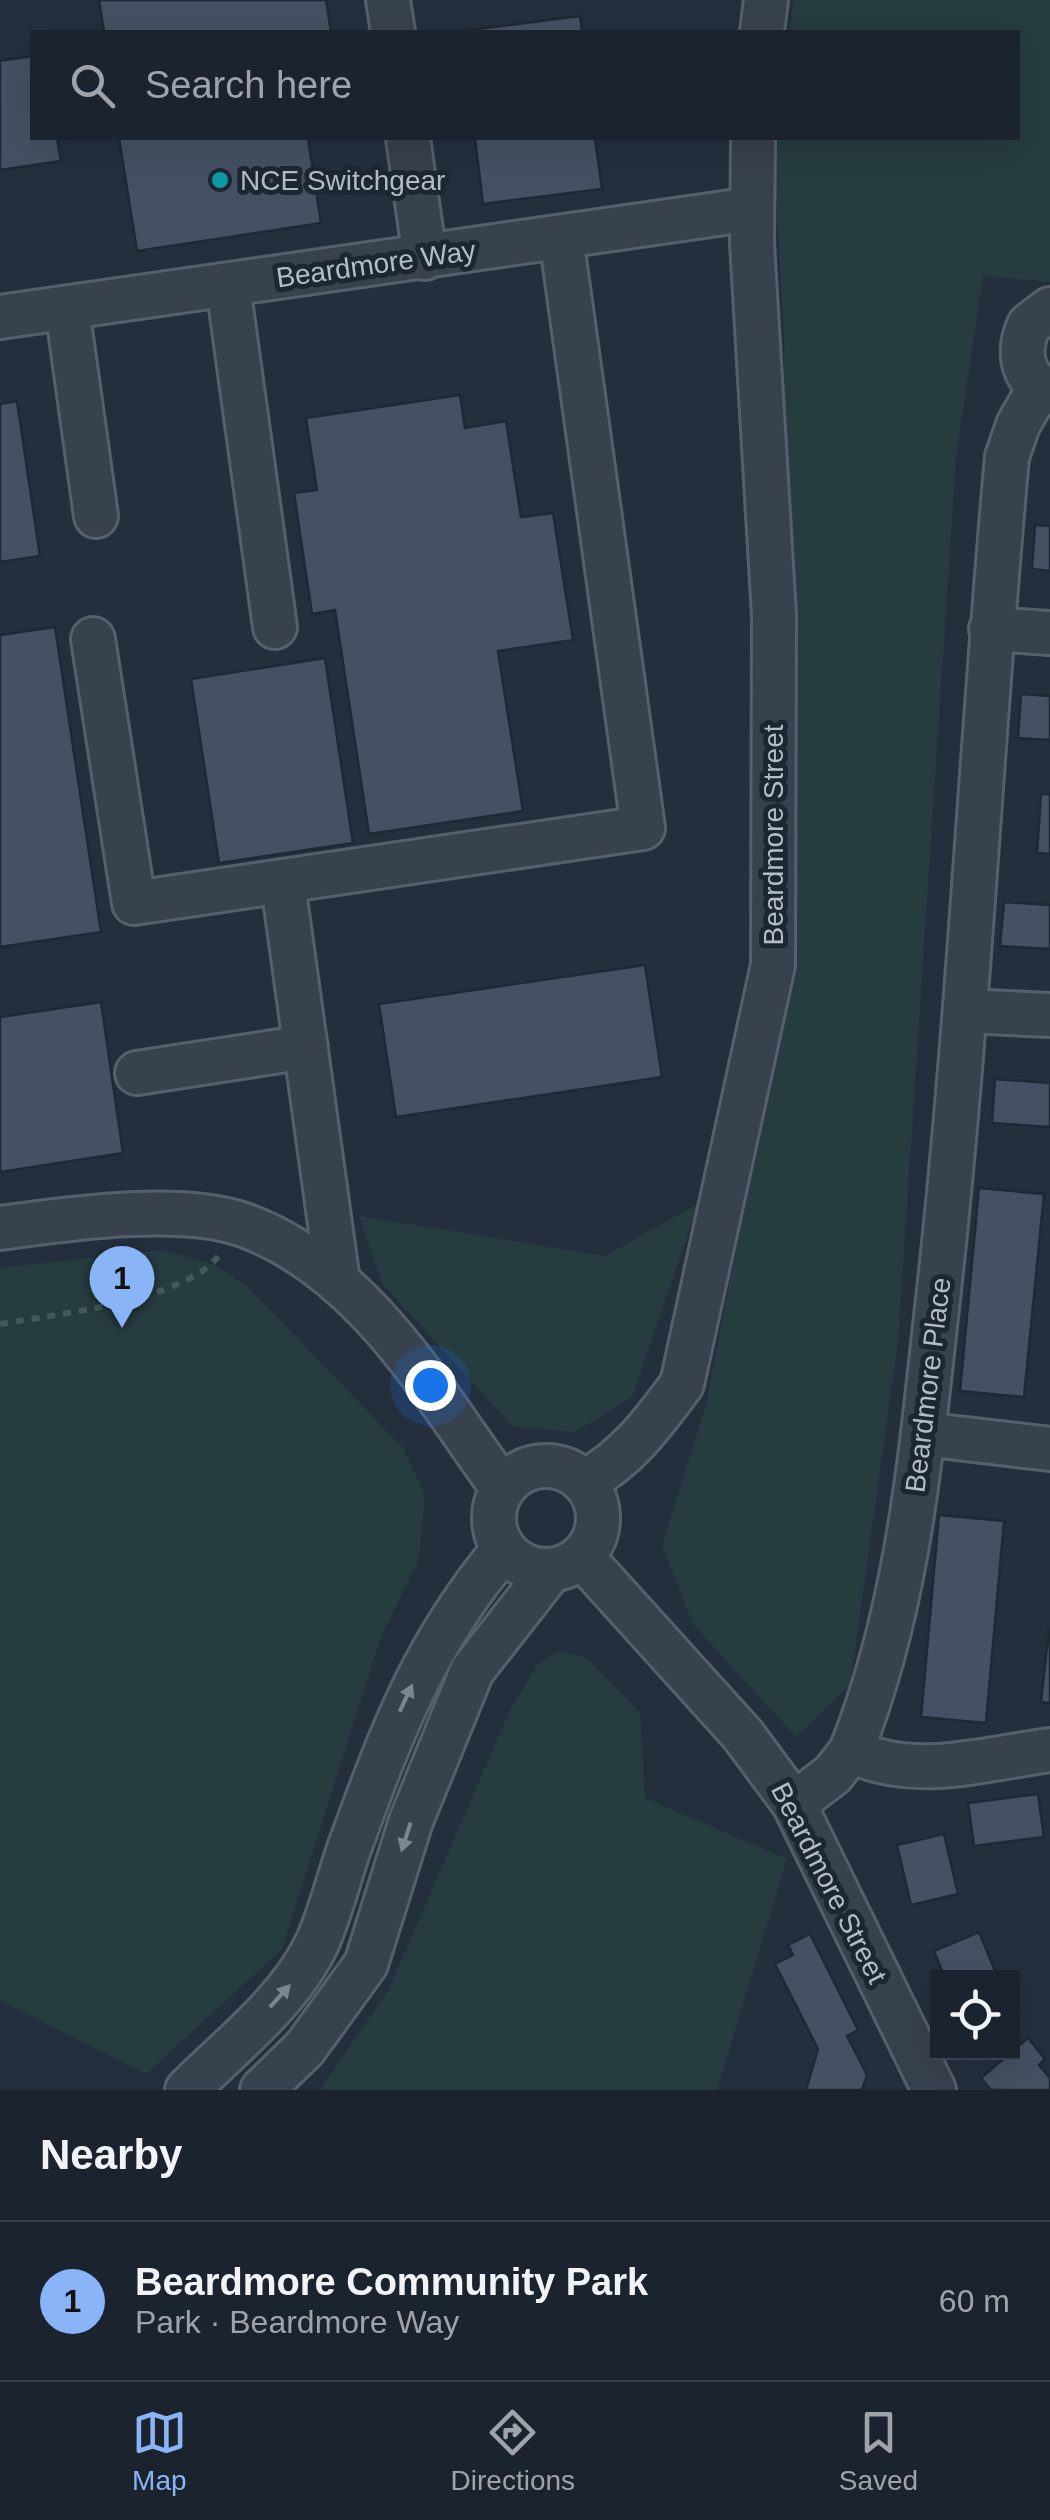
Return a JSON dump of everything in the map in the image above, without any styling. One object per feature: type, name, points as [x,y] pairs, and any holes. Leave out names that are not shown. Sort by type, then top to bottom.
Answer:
[{"type":"street","points":[[388,0],[393,30]]},
{"type":"street","points":[[762,30],[766,0]]},
{"type":"street","points":[[408,140],[425,258]]},
{"type":"street","name":"Beardmore Street","points":[[584,1482],[606,1470],[643,1436],[682,1384],[773,965],[774,616],[752,209],[753,140]]},
{"type":"street","name":"Beardmore Way","points":[[0,317],[752,209]]},
{"type":"street","points":[[93,639],[134,904],[643,828],[560,237]]},
{"type":"street","points":[[228,286],[275,627]]},
{"type":"street","points":[[68,308],[96,516]]},
{"type":"street","name":"Beardmore Place","points":[[851,1751],[888,1645],[910,1549],[952,1176],[991,629],[1008,457],[1018,425],[1045,390],[1022,358],[1022,340],[1029,324],[1050,309]]},
{"type":"street","points":[[991,629],[1050,633]]},
{"type":"street","points":[[282,884],[338,1282]]},
{"type":"street","points":[[965,1011],[1050,1015]]},
{"type":"street","points":[[137,1073],[306,1047]]},
{"type":"street","points":[[0,1228],[95,1215],[182,1217],[241,1224],[306,1254],[338,1282],[406,1355],[502,1489]]},
{"type":"street","points":[[923,1434],[1050,1449]]},
{"type":"street","points":[[239,2038],[273,2086],[366,1964],[411,1821],[472,1671],[598,1528],[594,1495],[572,1472],[542,1466],[513,1478],[502,1489],[494,1520],[504,1549],[533,1569],[566,1564]]},
{"type":"street","points":[[187,2090],[288,1988],[317,1941],[410,1689],[468,1591],[504,1549]]},
{"type":"street","name":"Beardmore Street","points":[[566,1564],[743,1734],[794,1804],[934,2090]]},
{"type":"street","points":[[794,1804],[833,1774],[851,1751],[883,1766],[916,1768],[1050,1750]]},
{"type":"path","points":[[0,1324],[150,1296],[213,1264],[241,1224]]},
{"type":"green space","points":[[794,0],[1050,0],[1050,282],[983,276],[956,457],[898,1342],[850,1685],[796,1737],[693,1624],[662,1546],[706,1405],[791,959],[784,337],[773,140],[1020,140],[1020,30],[789,30]]},
{"type":"green space","points":[[699,1203],[632,1397],[575,1432],[512,1426],[382,1283],[359,1216],[605,1256]]},
{"type":"green space","points":[[162,1250],[213,1264],[250,1289],[403,1448],[425,1495],[419,1559],[381,1637],[282,1949],[146,2074],[0,2000],[0,1268]]},
{"type":"green space","points":[[560,1651],[587,1658],[640,1713],[645,1798],[787,1859],[717,2090],[320,2090],[388,1991],[510,1710],[538,1664]]},
{"type":"building","points":[[99,0],[326,0],[331,30],[104,30]]},
{"type":"building","points":[[580,16],[582,30],[470,30]]},
{"type":"building","points":[[30,56],[30,140],[57,140],[61,161],[0,170],[0,61]]},
{"type":"building","name":"NCE Switchgear","points":[[119,140],[308,140],[321,223],[137,251]]},
{"type":"building","points":[[475,140],[595,140],[602,189],[483,204]]},
{"type":"building","points":[[460,395],[465,428],[506,421],[521,517],[553,513],[573,640],[498,651],[523,811],[369,834],[335,610],[312,614],[294,493],[317,490],[306,418]]},
{"type":"building","points":[[17,401],[40,556],[0,562],[0,404]]},
{"type":"building","points":[[1035,525],[1050,526],[1050,571],[1032,569]]},
{"type":"building","points":[[55,627],[101,932],[0,947],[0,635]]},
{"type":"building","points":[[325,658],[353,843],[219,863],[191,679]]},
{"type":"building","points":[[1021,694],[1050,696],[1050,740],[1018,738]]},
{"type":"building","points":[[1041,794],[1050,794],[1050,854],[1037,853]]},
{"type":"building","points":[[1004,902],[1050,905],[1050,949],[1000,946]]},
{"type":"building","points":[[645,965],[662,1077],[396,1117],[379,1004]]},
{"type":"building","points":[[101,1002],[123,1153],[0,1172],[0,1017]]},
{"type":"building","points":[[995,1079],[1050,1083],[1050,1127],[992,1123]]},
{"type":"building","points":[[979,1188],[1044,1194],[1024,1397],[960,1391]]},
{"type":"building","points":[[939,1515],[1004,1521],[986,1723],[921,1717]]},
{"type":"building","points":[[1050,1629],[1050,1703],[1041,1702]]},
{"type":"building","points":[[1038,1794],[1044,1837],[974,1846],[968,1803]]},
{"type":"building","points":[[944,1834],[958,1894],[911,1905],[897,1845]]},
{"type":"building","points":[[979,1932],[995,1970],[942,1970],[934,1951]]},
{"type":"building","points":[[810,1934],[858,2030],[847,2036],[867,2075],[862,2090],[806,2090],[818,2049],[775,1964],[793,1955],[788,1945]]},
{"type":"building","points":[[1028,2038],[1045,2059],[1039,2065],[1050,2078],[1050,2090],[991,2090],[981,2078],[1002,2060],[1020,2060],[1020,2045]]},
{"type":"place","name":"NCE Switchgear","points":[[220,180]]},
{"type":"place","name":"Beardmore Community Park","points":[[122,1328]]}]
